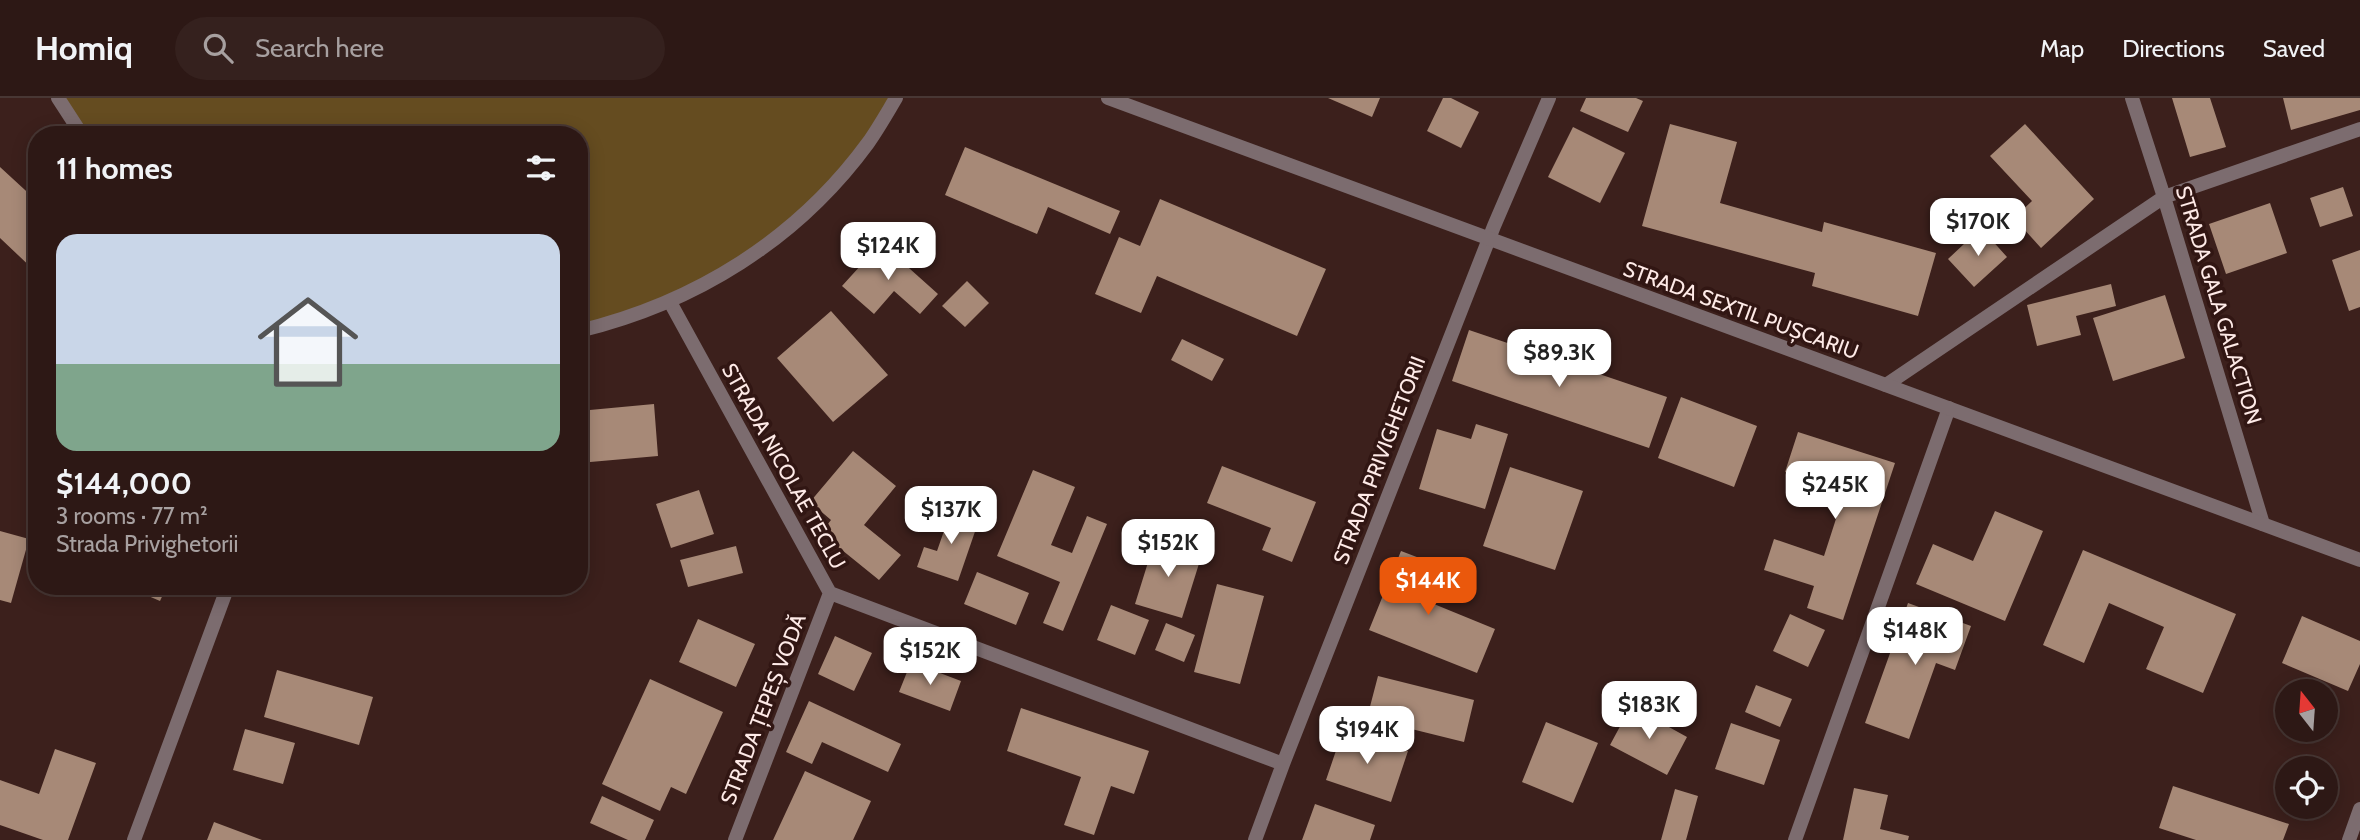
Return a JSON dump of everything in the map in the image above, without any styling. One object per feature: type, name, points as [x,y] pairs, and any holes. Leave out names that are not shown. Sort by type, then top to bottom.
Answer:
[{"type":"street","points":[[58,98],[76,126]]},
{"type":"street","points":[[588,329],[670,302],[728,272],[780,235],[825,194],[868,143],[896,98]]},
{"type":"street","name":"STRADA SEXTIL PUȘCARIU","points":[[1108,98],[1488,242],[2360,560]]},
{"type":"street","name":"STRADA PRIVIGHETORII","points":[[1255,840],[1488,242],[1549,98]]},
{"type":"street","name":"STRADA GALA GALACTION","points":[[2132,98],[2263,524]]},
{"type":"street","points":[[1886,385],[2164,197],[2360,129]]},
{"type":"street","name":"STRADA NICOLAE TECLU","points":[[670,302],[830,593],[1283,764]]},
{"type":"street","points":[[1795,840],[1949,408]]},
{"type":"street","name":"STRADA ȚEPEȘ VODĂ","points":[[735,840],[830,593]]},
{"type":"street","points":[[134,840],[225,595]]},
{"type":"street","points":[[2349,840],[2360,809]]},
{"type":"shaded area","points":[[58,98],[896,98],[825,194],[728,272],[588,327],[588,126],[76,126]]},
{"type":"building","points":[[1328,98],[1380,98],[1372,117]]},
{"type":"building","points":[[1443,98],[1451,98],[1479,112],[1461,148],[1427,131]]},
{"type":"building","points":[[1586,98],[1636,98],[1643,101],[1628,132],[1580,111]]},
{"type":"building","points":[[2172,98],[2210,98],[2226,147],[2190,157]]},
{"type":"building","points":[[2283,98],[2360,98],[2360,110],[2291,130]]},
{"type":"building","points":[[1670,124],[1737,142],[1720,203],[1822,232],[1824,222],[1936,253],[1918,316],[1812,286],[1815,273],[1642,226]]},
{"type":"building","points":[[2025,124],[2094,199],[2041,248],[2014,218],[2032,201],[1990,156]]},
{"type":"building","points":[[1573,127],[1625,153],[1600,203],[1548,177]]},
{"type":"building","points":[[965,147],[1120,211],[1110,234],[1048,207],[1037,234],[945,195]]},
{"type":"building","points":[[0,167],[28,193],[28,264],[0,238]]},
{"type":"building","points":[[2343,187],[2353,216],[2320,227],[2310,198]]},
{"type":"building","points":[[1160,199],[1326,269],[1297,336],[1157,276],[1141,313],[1095,294],[1119,237],[1140,246]]},
{"type":"building","points":[[2270,203],[2287,253],[2226,274],[2209,224]]},
{"type":"building","points":[[1981,228],[2007,257],[1974,287],[1948,259]]},
{"type":"building","points":[[881,243],[938,294],[920,314],[894,291],[874,314],[842,286]]},
{"type":"building","points":[[2360,250],[2360,307],[2349,311],[2332,260]]},
{"type":"building","points":[[967,281],[989,303],[965,327],[942,306]]},
{"type":"building","points":[[2111,284],[2116,306],[2076,316],[2081,335],[2037,346],[2027,305]]},
{"type":"building","points":[[2165,295],[2185,358],[2113,381],[2093,318]]},
{"type":"building","points":[[831,311],[888,375],[833,422],[777,358]]},
{"type":"building","points":[[1469,330],[1667,397],[1649,448],[1452,381]]},
{"type":"building","points":[[1182,339],[1224,359],[1212,381],[1171,360]]},
{"type":"building","points":[[1681,397],[1757,426],[1734,487],[1658,458]]},
{"type":"building","points":[[654,404],[658,456],[588,462],[588,410]]},
{"type":"building","points":[[1476,424],[1508,434],[1485,509],[1419,489],[1437,429],[1471,439]]},
{"type":"building","points":[[1798,432],[1895,463],[1843,620],[1807,608],[1814,586],[1764,570],[1774,539],[1824,556],[1845,491],[1785,472]]},
{"type":"building","points":[[853,451],[896,486],[864,525],[901,555],[879,580],[821,533],[831,520],[810,502]]},
{"type":"building","points":[[1222,466],[1316,502],[1292,562],[1262,550],[1271,528],[1207,503]]},
{"type":"building","points":[[1510,467],[1583,491],[1555,570],[1483,546]]},
{"type":"building","points":[[1033,470],[1075,487],[1051,545],[1072,553],[1087,516],[1107,524],[1063,631],[1043,623],[1060,582],[997,556]]},
{"type":"building","points":[[699,490],[714,534],[671,548],[656,504]]},
{"type":"building","points":[[952,508],[980,517],[958,581],[917,567],[924,547],[937,551]]},
{"type":"building","points":[[1995,511],[2043,531],[2005,621],[1916,584],[1933,544],[1973,561]]},
{"type":"building","points":[[0,531],[28,539],[28,543],[11,603],[0,600]]},
{"type":"building","points":[[1155,540],[1202,554],[1182,618],[1135,604]]},
{"type":"building","points":[[736,546],[743,573],[688,587],[680,560]]},
{"type":"building","points":[[2083,550],[2236,614],[2203,693],[2146,669],[2164,627],[2109,603],[2084,663],[2043,645]]},
{"type":"building","points":[[1401,551],[1443,567],[1429,602],[1495,629],[1477,673],[1369,630]]},
{"type":"building","points":[[977,572],[1029,593],[1016,625],[964,604]]},
{"type":"building","points":[[1217,584],[1264,596],[1240,684],[1194,672]]},
{"type":"building","points":[[146,595],[163,595],[160,601]]},
{"type":"building","points":[[1908,603],[1971,626],[1955,670],[1936,663],[1909,739],[1865,723]]},
{"type":"building","points":[[1111,605],[1149,620],[1135,655],[1097,640]]},
{"type":"building","points":[[1790,614],[1825,630],[1808,667],[1773,651]]},
{"type":"building","points":[[2302,616],[2360,641],[2360,664],[2348,691],[2338,687],[2338,679],[2320,679],[2282,663]]},
{"type":"building","points":[[698,619],[755,644],[736,687],[679,662]]},
{"type":"building","points":[[1166,623],[1195,635],[1184,662],[1155,650]]},
{"type":"building","points":[[835,636],[872,653],[854,691],[818,674]]},
{"type":"building","points":[[911,662],[961,681],[950,711],[899,692]]},
{"type":"building","points":[[277,670],[373,697],[359,745],[264,717]]},
{"type":"building","points":[[1378,676],[1474,700],[1464,742],[1367,718]]},
{"type":"building","points":[[650,679],[723,712],[686,794],[671,787],[660,811],[602,784]]},
{"type":"building","points":[[1756,685],[1792,699],[1780,727],[1745,712]]},
{"type":"building","points":[[809,701],[901,744],[888,772],[822,742],[812,764],[786,752]]},
{"type":"building","points":[[1631,706],[1687,737],[1667,775],[1610,745]]},
{"type":"building","points":[[1021,708],[1149,751],[1134,794],[1111,786],[1094,835],[1064,825],[1081,777],[1007,751]]},
{"type":"building","points":[[1546,722],[1598,743],[1573,803],[1522,782]]},
{"type":"building","points":[[1731,723],[1780,740],[1764,785],[1715,769]]},
{"type":"building","points":[[245,729],[295,743],[283,784],[233,770]]},
{"type":"building","points":[[1343,730],[1408,751],[1391,802],[1326,780]]},
{"type":"building","points":[[55,749],[96,763],[68,840],[43,840],[0,825],[0,780],[39,794]]},
{"type":"building","points":[[805,771],[871,801],[853,840],[773,840]]},
{"type":"building","points":[[2173,786],[2289,824],[2283,840],[2196,840],[2159,828]]},
{"type":"building","points":[[1854,788],[1888,795],[1880,829],[1909,836],[1908,840],[1843,840]]},
{"type":"building","points":[[1675,789],[1698,796],[1686,840],[1661,840]]},
{"type":"building","points":[[602,796],[654,820],[645,840],[628,840],[590,823]]},
{"type":"building","points":[[1315,804],[1375,825],[1370,840],[1302,840]]},
{"type":"building","points":[[214,822],[262,840],[207,840]]}]
